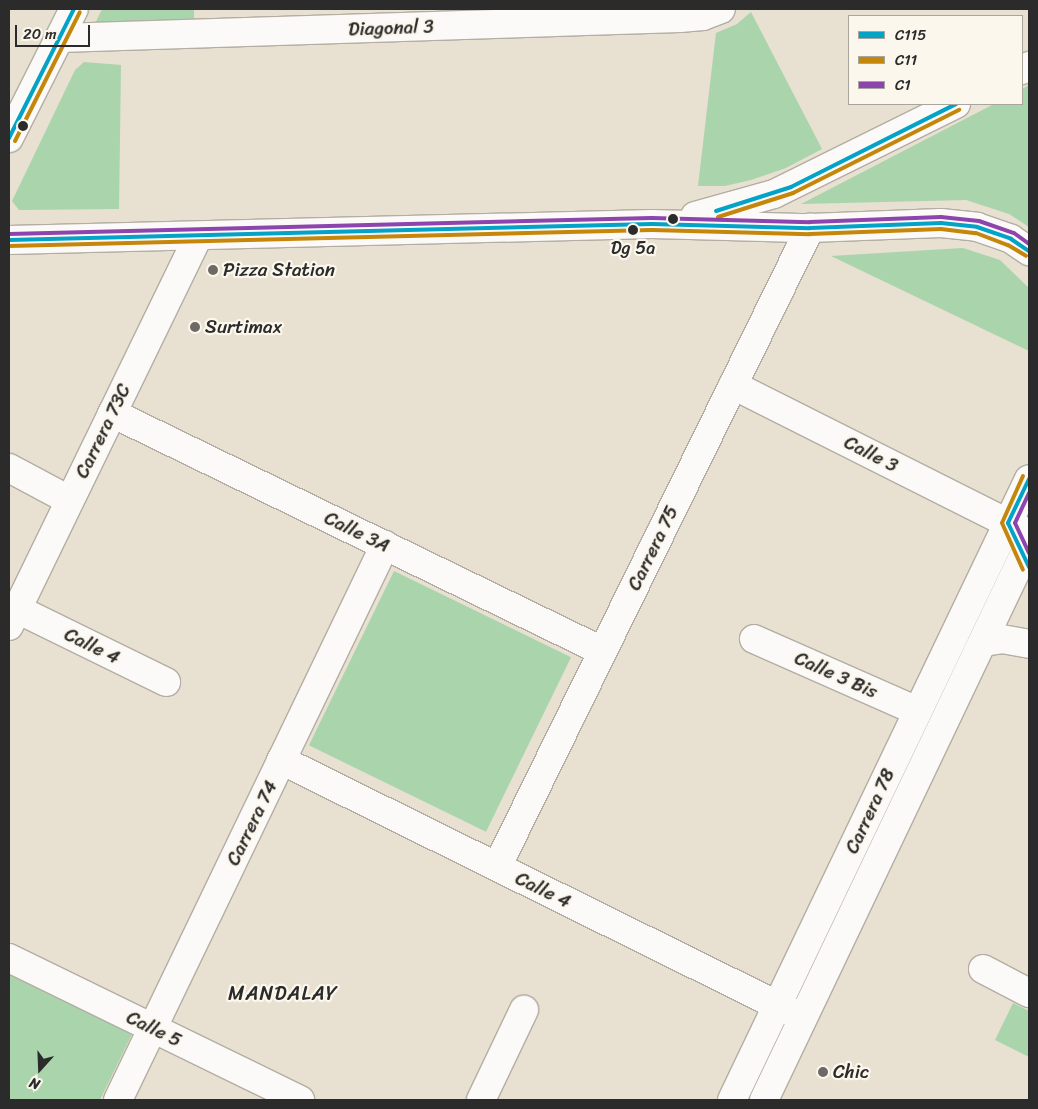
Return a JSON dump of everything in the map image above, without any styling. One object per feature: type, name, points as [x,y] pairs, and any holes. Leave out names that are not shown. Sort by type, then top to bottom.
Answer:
[{"type":"street","points":[[9,138],[74,9]]},
{"type":"street","name":"Diagonal 3","points":[[60,38],[680,18],[703,16],[721,9]]},
{"type":"street","points":[[652,224],[705,214],[774,194],[954,105]]},
{"type":"street","points":[[9,240],[652,224],[810,228],[959,224],[1004,236],[1029,252]]},
{"type":"street","name":"Carrera 75","points":[[497,867],[810,228]]},
{"type":"street","name":"Carrera 73C","points":[[13,618],[198,236]]},
{"type":"street","name":"Calle 3","points":[[733,385],[1024,545]]},
{"type":"street","name":"Calle 3A","points":[[112,413],[602,651]]},
{"type":"street","points":[[9,468],[69,500]]},
{"type":"street","points":[[1024,545],[1029,479]]},
{"type":"street","name":"Carrera 74","points":[[118,1100],[384,545]]},
{"type":"street","name":"Carrera 78","points":[[775,1097],[804,1018],[984,642],[1024,545]]},
{"type":"street","name":"Carrera 78","points":[[738,1089],[917,711],[1024,545]]},
{"type":"street","name":"Calle 4","points":[[13,618],[166,682]]},
{"type":"street","name":"Calle 3 Bis","points":[[754,639],[917,711]]},
{"type":"street","points":[[984,642],[1002,639],[1029,644]]},
{"type":"street","name":"Calle 4","points":[[281,760],[804,1018]]},
{"type":"street","name":"Calle 5","points":[[9,958],[300,1100]]},
{"type":"street","points":[[982,969],[1029,993]]},
{"type":"street","points":[[481,1100],[524,1010]]},
{"type":"street","points":[[738,1089],[775,1097]]},
{"type":"green space","points":[[102,9],[194,9],[194,27],[92,30]]},
{"type":"green space","points":[[751,12],[822,149],[786,168],[751,180],[725,186],[698,186],[716,33],[737,24]]},
{"type":"green space","points":[[84,62],[121,65],[119,209],[19,210],[12,201],[75,70]]},
{"type":"green space","points":[[1029,85],[1029,227],[1009,214],[966,200],[801,204],[992,105],[1023,105],[1023,88]]},
{"type":"green space","points":[[963,248],[1000,260],[1029,288],[1029,351],[831,256]]},
{"type":"green space","points":[[394,571],[571,657],[486,832],[309,745]]},
{"type":"green space","points":[[9,971],[134,1030],[100,1100],[9,1100]]},
{"type":"green space","points":[[1013,1003],[1029,1011],[1029,1057],[995,1040]]},
{"type":"transit line","name":"C115","points":[[9,138],[74,9]]},
{"type":"transit line","name":"C11","points":[[15,141],[80,12]]},
{"type":"transit line","name":"C115","points":[[716,211],[791,187],[954,105]]},
{"type":"transit line","name":"C11","points":[[718,217],[793,193],[959,110]]},
{"type":"transit line","name":"C1","points":[[9,234],[652,218],[810,222],[941,217],[979,221],[1014,233],[1029,244]]},
{"type":"transit line","name":"C115","points":[[9,240],[652,224],[810,228],[941,223],[977,227],[1011,239],[1029,251]]},
{"type":"transit line","name":"C11","points":[[9,246],[652,230],[810,234],[941,229],[976,233],[1008,245],[1026,256]]},
{"type":"transit line","name":"C11","points":[[1023,476],[1002,523],[1023,570]]},
{"type":"transit line","name":"C115","points":[[1029,479],[1008,523],[1029,567]]},
{"type":"transit line","name":"C1","points":[[1029,493],[1015,523],[1029,553]]},
{"type":"place","name":"Dg 5a","points":[[633,230]]},
{"type":"place","name":"Pizza Station","points":[[213,270]]},
{"type":"place","name":"Surtimax","points":[[195,327]]},
{"type":"place","name":"Chic","points":[[823,1072]]},
{"type":"district","name":"MANDALAY","points":[[283,993]]}]
